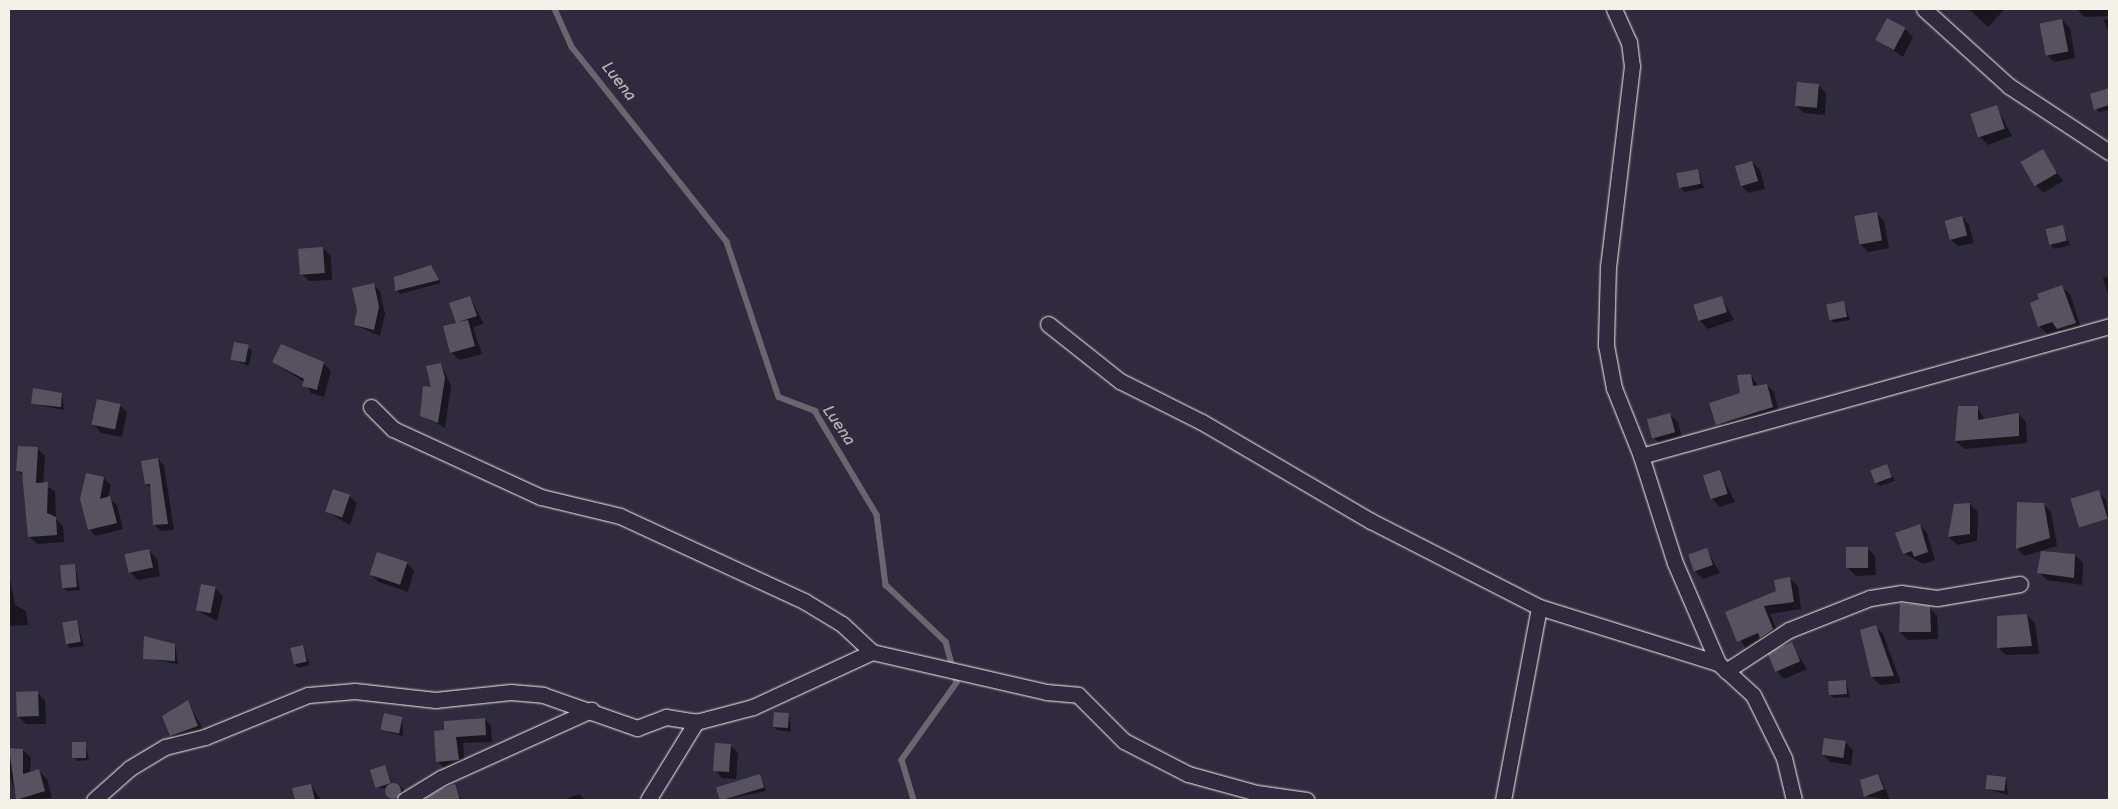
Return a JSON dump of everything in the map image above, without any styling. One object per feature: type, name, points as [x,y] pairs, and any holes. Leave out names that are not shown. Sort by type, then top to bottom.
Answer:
[{"type":"street","points":[[1614,9],[1629,42],[1632,66],[1615,182],[1606,345],[1614,388],[1642,456],[1675,563],[1722,667],[1753,695],[1784,758],[1794,800]]},
{"type":"street","points":[[1924,9],[2009,86],[2109,152]]},
{"type":"street","points":[[1048,324],[1120,381],[1202,422],[1371,521],[1539,607],[1722,667],[1789,630],[1870,598],[1901,593],[1937,598],[2020,584]]},
{"type":"street","points":[[1642,456],[2109,326]]},
{"type":"street","points":[[371,407],[393,430],[541,497],[620,516],[804,601],[842,624],[872,652],[937,664],[986,677],[1078,695],[1124,741],[1188,774],[1257,793],[1307,800]]},
{"type":"street","points":[[1503,800],[1539,607]]},
{"type":"street","points":[[94,800],[130,768],[165,747],[205,737],[308,695],[355,691],[435,700],[511,692],[543,695],[590,710],[631,728],[678,716],[696,722],[753,706],[872,652]]},
{"type":"street","points":[[405,800],[441,778],[590,710]]},
{"type":"street","points":[[648,800],[696,722]]},
{"type":"building","points":[[1887,18],[1906,28],[1894,50],[1875,40]]},
{"type":"building","points":[[2062,19],[2068,51],[2046,56],[2039,23]]},
{"type":"building","points":[[1797,82],[1819,84],[1817,108],[1795,106]]},
{"type":"building","points":[[2109,88],[2109,105],[2094,110],[2090,94]]},
{"type":"building","points":[[1997,105],[2005,129],[1978,137],[1970,114]]},
{"type":"building","points":[[2043,149],[2057,173],[2034,186],[2020,162]]},
{"type":"building","points":[[1752,161],[1758,181],[1741,186],[1735,166]]},
{"type":"building","points":[[1698,169],[1701,184],[1679,188],[1676,173]]},
{"type":"building","points":[[1877,212],[1882,241],[1859,245],[1854,216]]},
{"type":"building","points":[[1962,216],[1967,235],[1950,240],[1945,221]]},
{"type":"building","points":[[2063,225],[2067,241],[2049,245],[2046,229]]},
{"type":"building","points":[[323,247],[325,273],[300,275],[298,249]]},
{"type":"building","points":[[431,265],[439,280],[395,291],[394,277]]},
{"type":"building","points":[[374,283],[379,307],[374,330],[354,325],[357,310],[352,288]]},
{"type":"building","points":[[2062,285],[2076,323],[2057,329],[2052,322],[2038,327],[2030,303],[2039,299],[2037,294]]},
{"type":"building","points":[[470,296],[477,316],[458,322],[468,320],[475,346],[450,353],[443,326],[456,323],[449,303]]},
{"type":"building","points":[[1722,296],[1727,312],[1698,321],[1693,305]]},
{"type":"building","points":[[1844,301],[1847,317],[1829,320],[1826,304]]},
{"type":"building","points":[[234,342],[249,345],[245,363],[231,360]]},
{"type":"building","points":[[281,344],[324,362],[317,390],[302,386],[304,379],[272,362]]},
{"type":"building","points":[[441,363],[445,378],[438,423],[420,416],[423,386],[431,387],[426,366]]},
{"type":"building","points":[[1751,374],[1753,386],[1767,384],[1773,407],[1716,425],[1709,403],[1740,393],[1737,375]]},
{"type":"building","points":[[33,388],[62,393],[61,407],[31,404]]},
{"type":"building","points":[[97,399],[120,404],[115,429],[92,424]]},
{"type":"building","points":[[1958,406],[1978,406],[1978,420],[2019,413],[2019,436],[1955,441]]},
{"type":"building","points":[[1670,413],[1675,432],[1652,439],[1647,419]]},
{"type":"building","points":[[18,446],[38,447],[36,483],[48,482],[47,513],[56,517],[57,535],[28,537],[22,472],[16,471]]},
{"type":"building","points":[[158,458],[168,524],[153,525],[150,484],[145,484],[141,461]]},
{"type":"building","points":[[1887,464],[1892,477],[1875,484],[1870,470]]},
{"type":"building","points":[[1720,470],[1728,494],[1711,499],[1703,476]]},
{"type":"building","points":[[86,473],[104,477],[100,499],[110,496],[117,523],[88,530],[80,499]]},
{"type":"building","points":[[333,489],[350,495],[342,518],[325,512]]},
{"type":"building","points":[[2099,490],[2108,519],[2079,527],[2070,499]]},
{"type":"building","points":[[2017,502],[2044,503],[2050,538],[2016,549]]},
{"type":"building","points":[[1970,503],[1970,534],[1948,537],[1954,504]]},
{"type":"building","points":[[1920,524],[1928,552],[1914,557],[1912,551],[1903,554],[1895,533]]},
{"type":"building","points":[[1846,547],[1868,547],[1868,568],[1846,568]]},
{"type":"building","points":[[1707,548],[1713,565],[1694,572],[1688,555]]},
{"type":"building","points":[[149,549],[153,568],[128,573],[125,554]]},
{"type":"building","points":[[2041,551],[2075,554],[2074,578],[2037,573]]},
{"type":"building","points":[[377,552],[407,562],[400,585],[370,575]]},
{"type":"building","points":[[75,564],[77,587],[62,588],[60,565]]},
{"type":"building","points":[[1790,577],[1794,602],[1764,606],[1773,629],[1760,638],[1758,633],[1737,642],[1725,612],[1776,591],[1774,580]]},
{"type":"building","points":[[201,584],[216,587],[211,613],[196,611]]},
{"type":"building","points":[[1900,603],[1930,606],[1931,632],[1899,632]]},
{"type":"building","points":[[2027,614],[2032,646],[1997,648],[1997,616]]},
{"type":"building","points":[[77,620],[81,642],[66,644],[62,623]]},
{"type":"building","points":[[1876,625],[1894,676],[1871,677],[1860,630]]},
{"type":"building","points":[[144,636],[175,644],[175,661],[143,659]]},
{"type":"building","points":[[1792,642],[1800,661],[1775,672],[1767,653]]},
{"type":"building","points":[[303,645],[307,662],[294,664],[290,648]]},
{"type":"building","points":[[1846,680],[1847,694],[1829,695],[1828,681]]},
{"type":"building","points":[[38,691],[39,716],[17,717],[16,692]]},
{"type":"building","points":[[188,700],[198,726],[170,736],[162,716]]},
{"type":"building","points":[[774,712],[789,713],[788,728],[773,727]]},
{"type":"building","points":[[384,713],[403,717],[399,734],[380,730]]},
{"type":"building","points":[[485,718],[486,735],[456,737],[459,760],[436,762],[434,731],[444,730],[444,721]]},
{"type":"building","points":[[1824,738],[1846,741],[1843,758],[1822,755]]},
{"type":"building","points":[[72,742],[86,742],[86,758],[72,758]]},
{"type":"building","points":[[715,743],[731,744],[729,772],[713,771]]},
{"type":"building","points":[[9,748],[23,749],[23,774],[39,769],[45,791],[16,800]]},
{"type":"building","points":[[385,765],[391,783],[376,788],[370,770]]},
{"type":"building","points":[[760,774],[764,787],[723,800],[720,800],[716,787]]},
{"type":"building","points":[[1878,774],[1884,789],[1864,797],[1860,780]]},
{"type":"building","points":[[1987,775],[2006,777],[2004,791],[1986,789]]},
{"type":"building","points":[[390,783],[396,783],[401,788],[399,797],[390,799],[385,794],[385,788]]},
{"type":"building","points":[[311,784],[315,800],[295,800],[292,788]]},
{"type":"building","points":[[455,784],[460,800],[423,800],[441,789]]},
{"type":"waterway","name":"Luena","points":[[555,9],[572,47],[727,242],[779,397],[815,411],[877,515],[886,585],[946,642],[957,683],[902,760],[914,800]]}]
